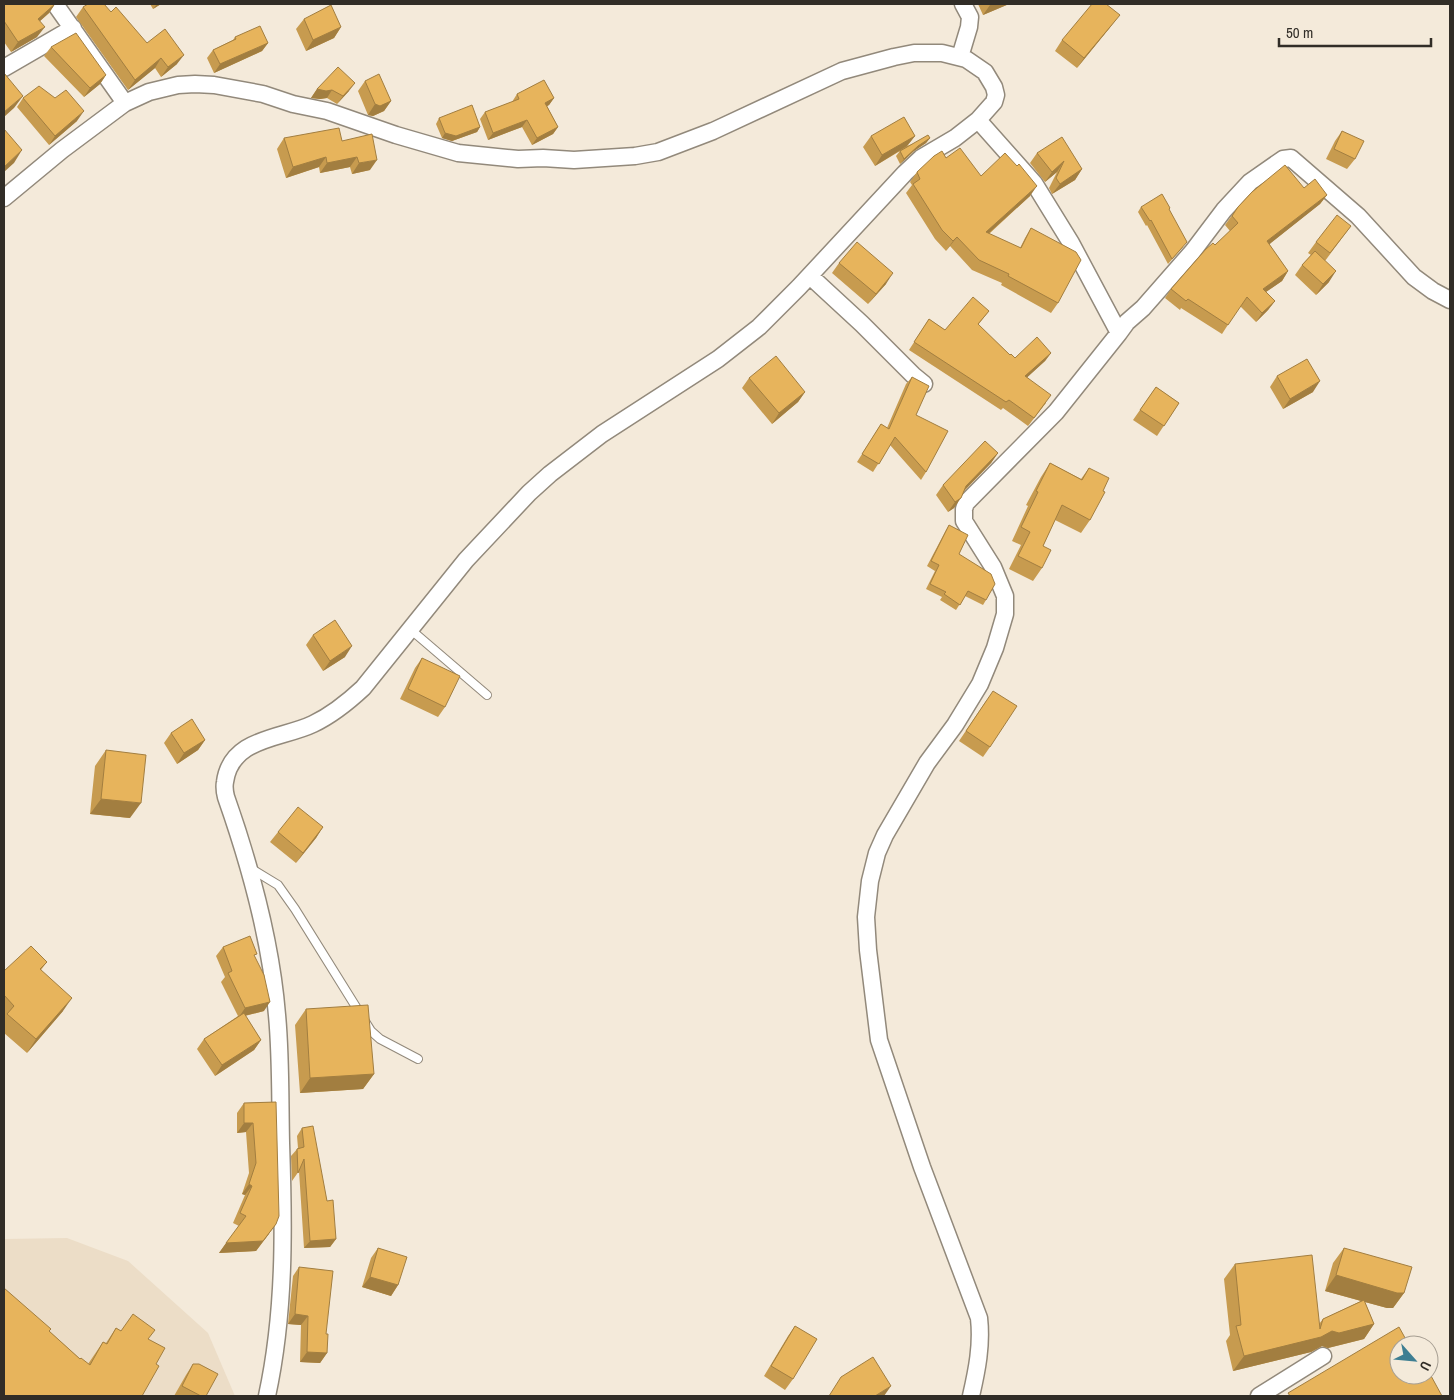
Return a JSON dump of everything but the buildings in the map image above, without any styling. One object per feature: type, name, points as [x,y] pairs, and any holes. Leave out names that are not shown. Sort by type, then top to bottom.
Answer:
[{"type":"street","points":[[56,4],[125,103]]},
{"type":"street","points":[[960,57],[970,22],[970,17],[963,4]]},
{"type":"street","points":[[4,68],[73,28]]},
{"type":"street","points":[[4,198],[62,150],[125,103],[138,96],[164,87],[196,84],[214,85],[263,94],[294,104],[327,111],[396,135],[458,153],[518,159],[605,159],[642,155],[678,145],[834,75],[872,62],[914,53],[942,53],[960,57],[975,64],[985,72],[994,87],[996,95],[994,102],[978,120],[955,138],[921,158],[905,173],[810,276],[759,327],[736,345],[602,434],[550,474],[529,493],[489,534],[364,688],[348,702],[313,724],[257,742],[234,759],[225,782],[226,797],[248,866],[268,948],[277,1014],[279,1048],[283,1202],[282,1278],[277,1344],[266,1396]]},
{"type":"street","points":[[978,120],[1034,183],[1071,243],[1119,333]]},
{"type":"street","points":[[971,1396],[977,1369],[981,1335],[979,1318],[922,1167],[879,1040],[866,917],[870,881],[877,853],[885,835],[928,763],[956,725],[980,684],[995,648],[1005,614],[1005,596],[993,567],[964,522],[963,516],[966,502],[1056,412],[1127,322],[1143,308],[1174,273],[1224,210],[1250,182],[1282,160],[1291,158],[1358,216],[1414,277],[1433,291],[1450,300]]},
{"type":"street","points":[[810,276],[924,384]]},
{"type":"street","points":[[1259,1396],[1323,1356]]},
{"type":"lane","points":[[410,629],[486,695]]},
{"type":"lane","points":[[248,866],[278,884],[371,1031],[380,1039],[418,1059]]},
{"type":"shaded area","points":[[67,1238],[128,1261],[208,1333],[235,1396],[4,1396],[4,1239]]}]
